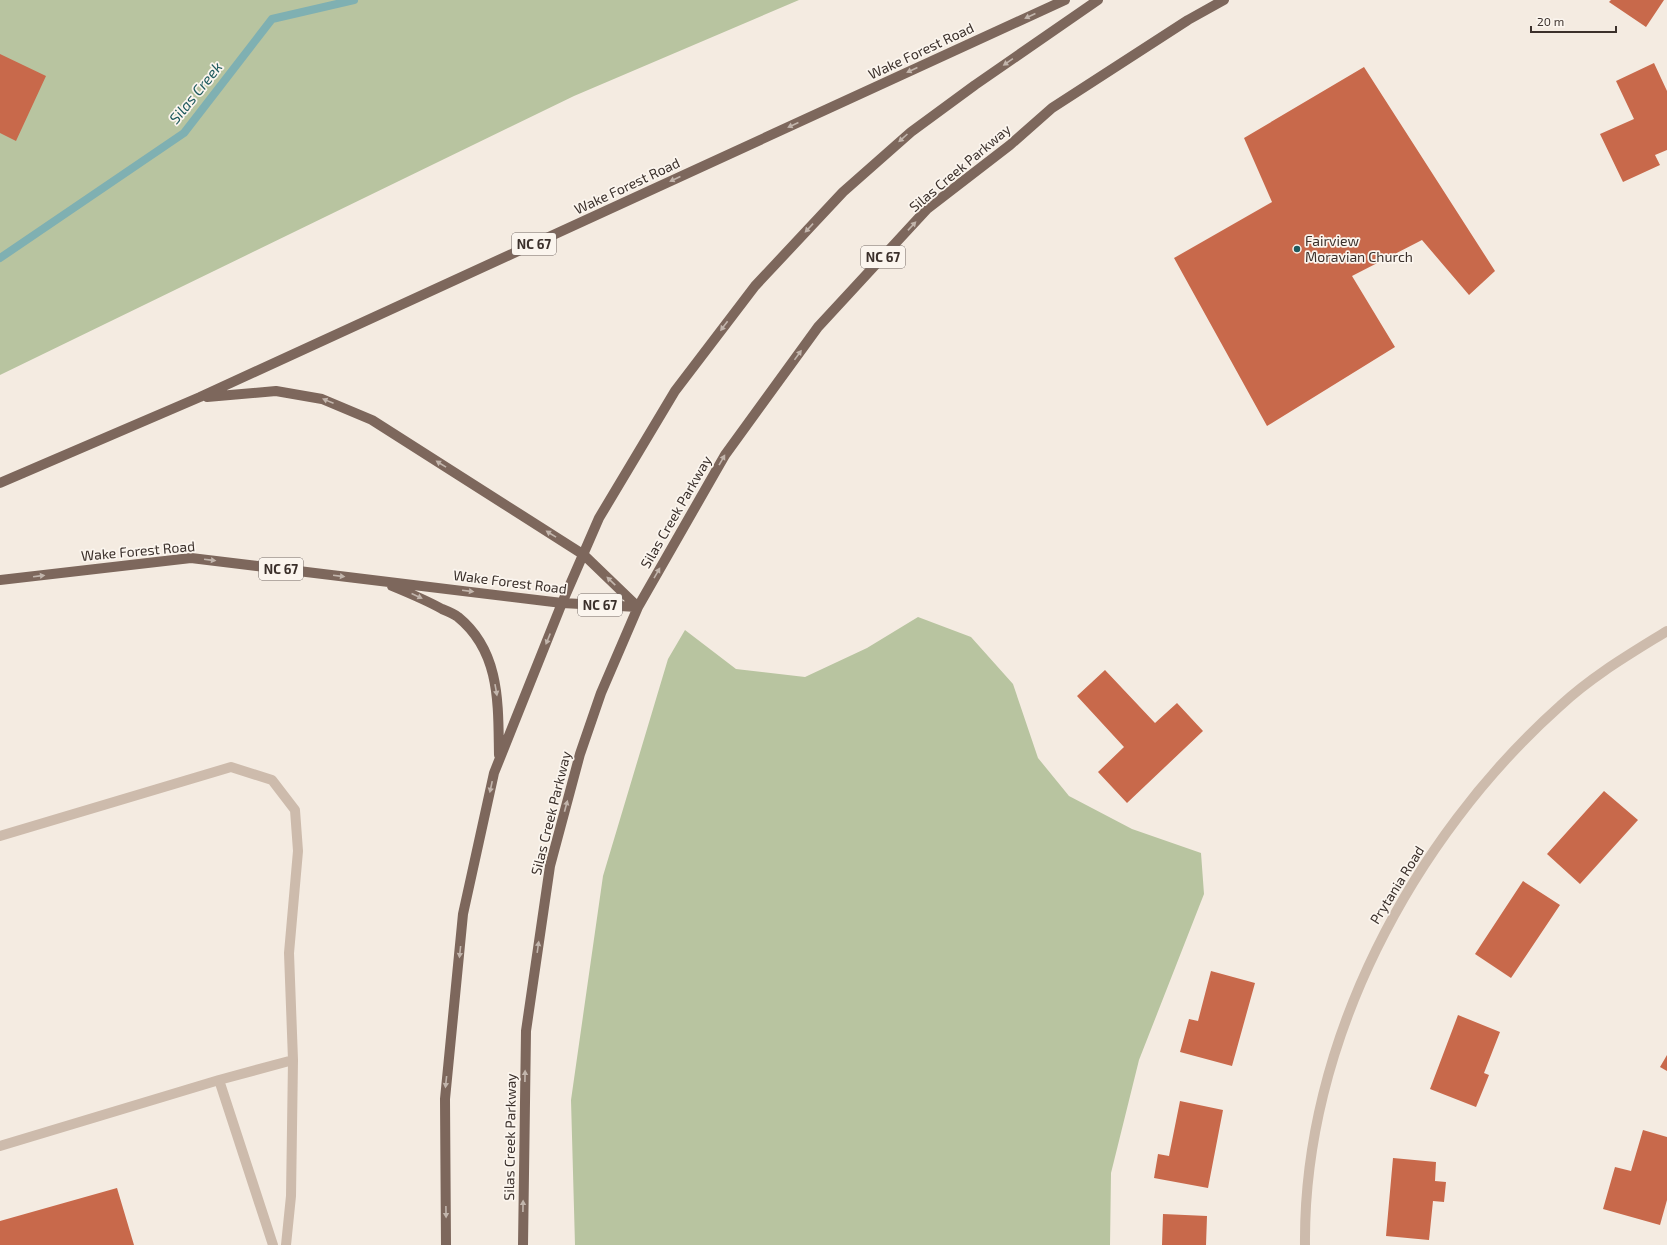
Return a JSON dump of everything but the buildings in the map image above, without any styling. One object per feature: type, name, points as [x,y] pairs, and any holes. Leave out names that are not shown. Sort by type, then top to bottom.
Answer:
[{"type":"main road","name":"Wake Forest Road","points":[[0,483],[200,397],[1065,0]]},
{"type":"main road","points":[[446,1245],[444,1099],[464,914],[494,773],[562,603],[600,518],[675,391],[755,286],[843,192],[911,132],[975,85],[1098,0]]},
{"type":"main road","name":"Silas Creek Parkway","points":[[523,1245],[526,1031],[550,866],[582,747],[601,693],[638,607],[725,455],[818,326],[927,209],[1010,145],[1052,108],[1188,20],[1224,0]]},
{"type":"main road","name":"Wake Forest Road","points":[[200,397],[276,390],[322,399],[372,420],[584,554],[638,607]]},
{"type":"main road","name":"Wake Forest Road","points":[[0,580],[191,558],[562,603],[638,607]]},
{"type":"main road","points":[[381,581],[419,597],[458,617],[476,636],[492,667],[498,695],[499,760]]},
{"type":"street","name":"Prytania Road","points":[[1305,1245],[1305,1226],[1312,1148],[1326,1085],[1349,1011],[1380,940],[1420,873],[1464,809],[1525,740],[1561,705],[1612,665],[1667,631]]},
{"type":"street","points":[[0,836],[231,767],[272,780],[295,810],[298,851],[289,953],[293,1060],[291,1196],[286,1245]]},
{"type":"street","points":[[0,1146],[219,1080],[293,1060]]},
{"type":"street","points":[[219,1080],[273,1245]]},
{"type":"green space","points":[[0,0],[799,0],[574,96],[0,375]]},
{"type":"green space","points":[[918,617],[971,637],[1013,684],[1038,758],[1069,796],[1132,829],[1201,853],[1204,894],[1139,1060],[1111,1173],[1110,1245],[575,1245],[571,1100],[603,876],[668,659],[685,630],[736,669],[805,677],[867,648]]},
{"type":"waterway","name":"Silas Creek","points":[[0,258],[184,133],[272,19],[354,0]]},
{"type":"place","name":"Fairview Moravian Church","points":[[1297,249]]}]
